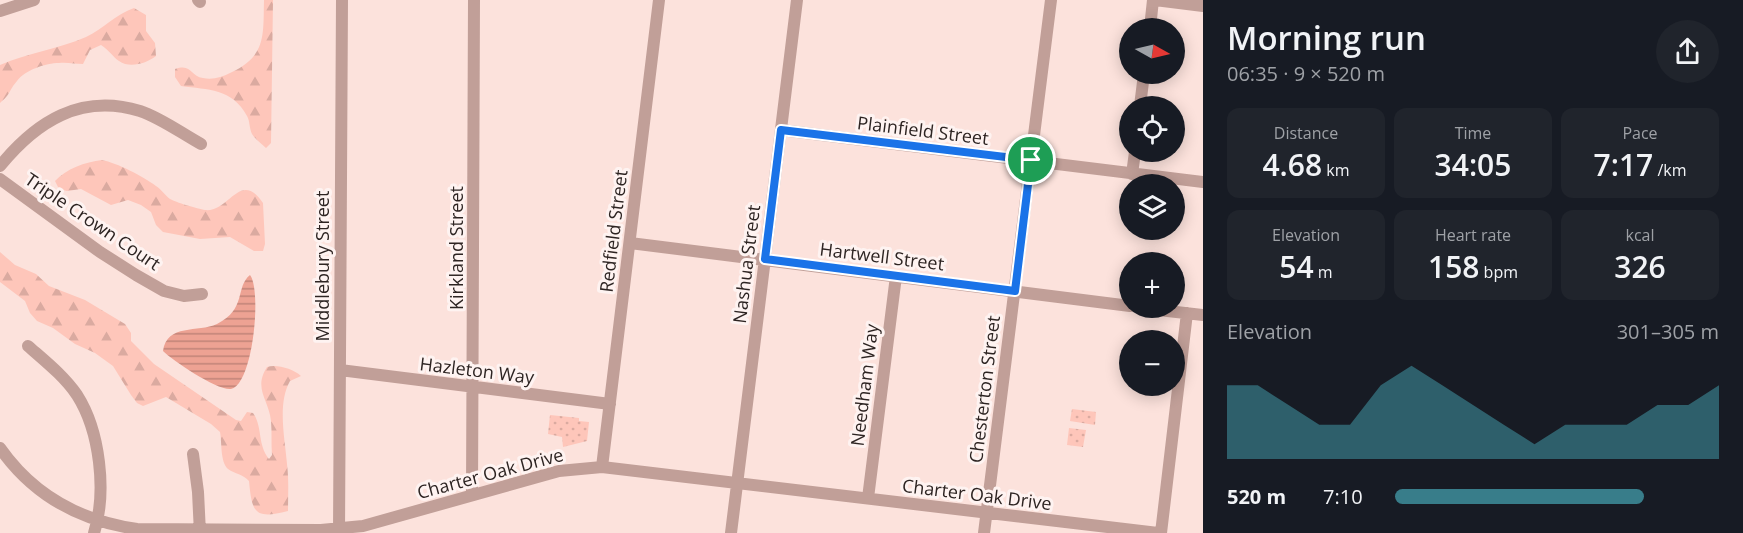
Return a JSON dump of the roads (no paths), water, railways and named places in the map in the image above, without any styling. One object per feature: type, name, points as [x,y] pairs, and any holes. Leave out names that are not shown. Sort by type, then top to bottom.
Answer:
[{"type":"street","points":[[0,11],[33,0]]},
{"type":"street","name":"Middlebury Street","points":[[339,531],[342,0]]},
{"type":"street","name":"Kirkland Street","points":[[472,495],[474,0]]},
{"type":"street","name":"Redfield Street","points":[[602,467],[659,0]]},
{"type":"street","name":"Nashua Street","points":[[731,533],[797,0]]},
{"type":"street","name":"Chesterton Street","points":[[984,533],[1051,0]]},
{"type":"street","points":[[1151,18],[1154,0],[1203,6]]},
{"type":"street","points":[[0,166],[18,144],[41,125],[63,114],[88,107],[115,106],[138,111],[201,144]]},
{"type":"street","name":"Plainfield Street","points":[[781,130],[1132,174]]},
{"type":"street","points":[[1132,174],[1134,162]]},
{"type":"street","name":"Triple Crown Court","points":[[0,179],[100,252],[164,291],[184,296],[202,294]]},
{"type":"street","name":"Plainfield Street","points":[[1185,180],[1203,182]]},
{"type":"street","name":"Hartwell Street","points":[[630,243],[1119,305]]},
{"type":"street","name":"Needham Way","points":[[868,498],[896,276]]},
{"type":"street","points":[[1159,533],[1187,313],[1203,315]]},
{"type":"street","points":[[28,346],[68,384],[76,394],[88,418],[97,454],[100,495],[98,520],[93,533]]},
{"type":"street","name":"Hazleton Way","points":[[340,370],[610,404]]},
{"type":"street","points":[[193,454],[200,531]]},
{"type":"street","name":"Charter Oak Drive","points":[[2,457],[47,496],[71,510],[117,526],[136,529],[339,531],[559,471],[602,467],[1159,533]]}]
